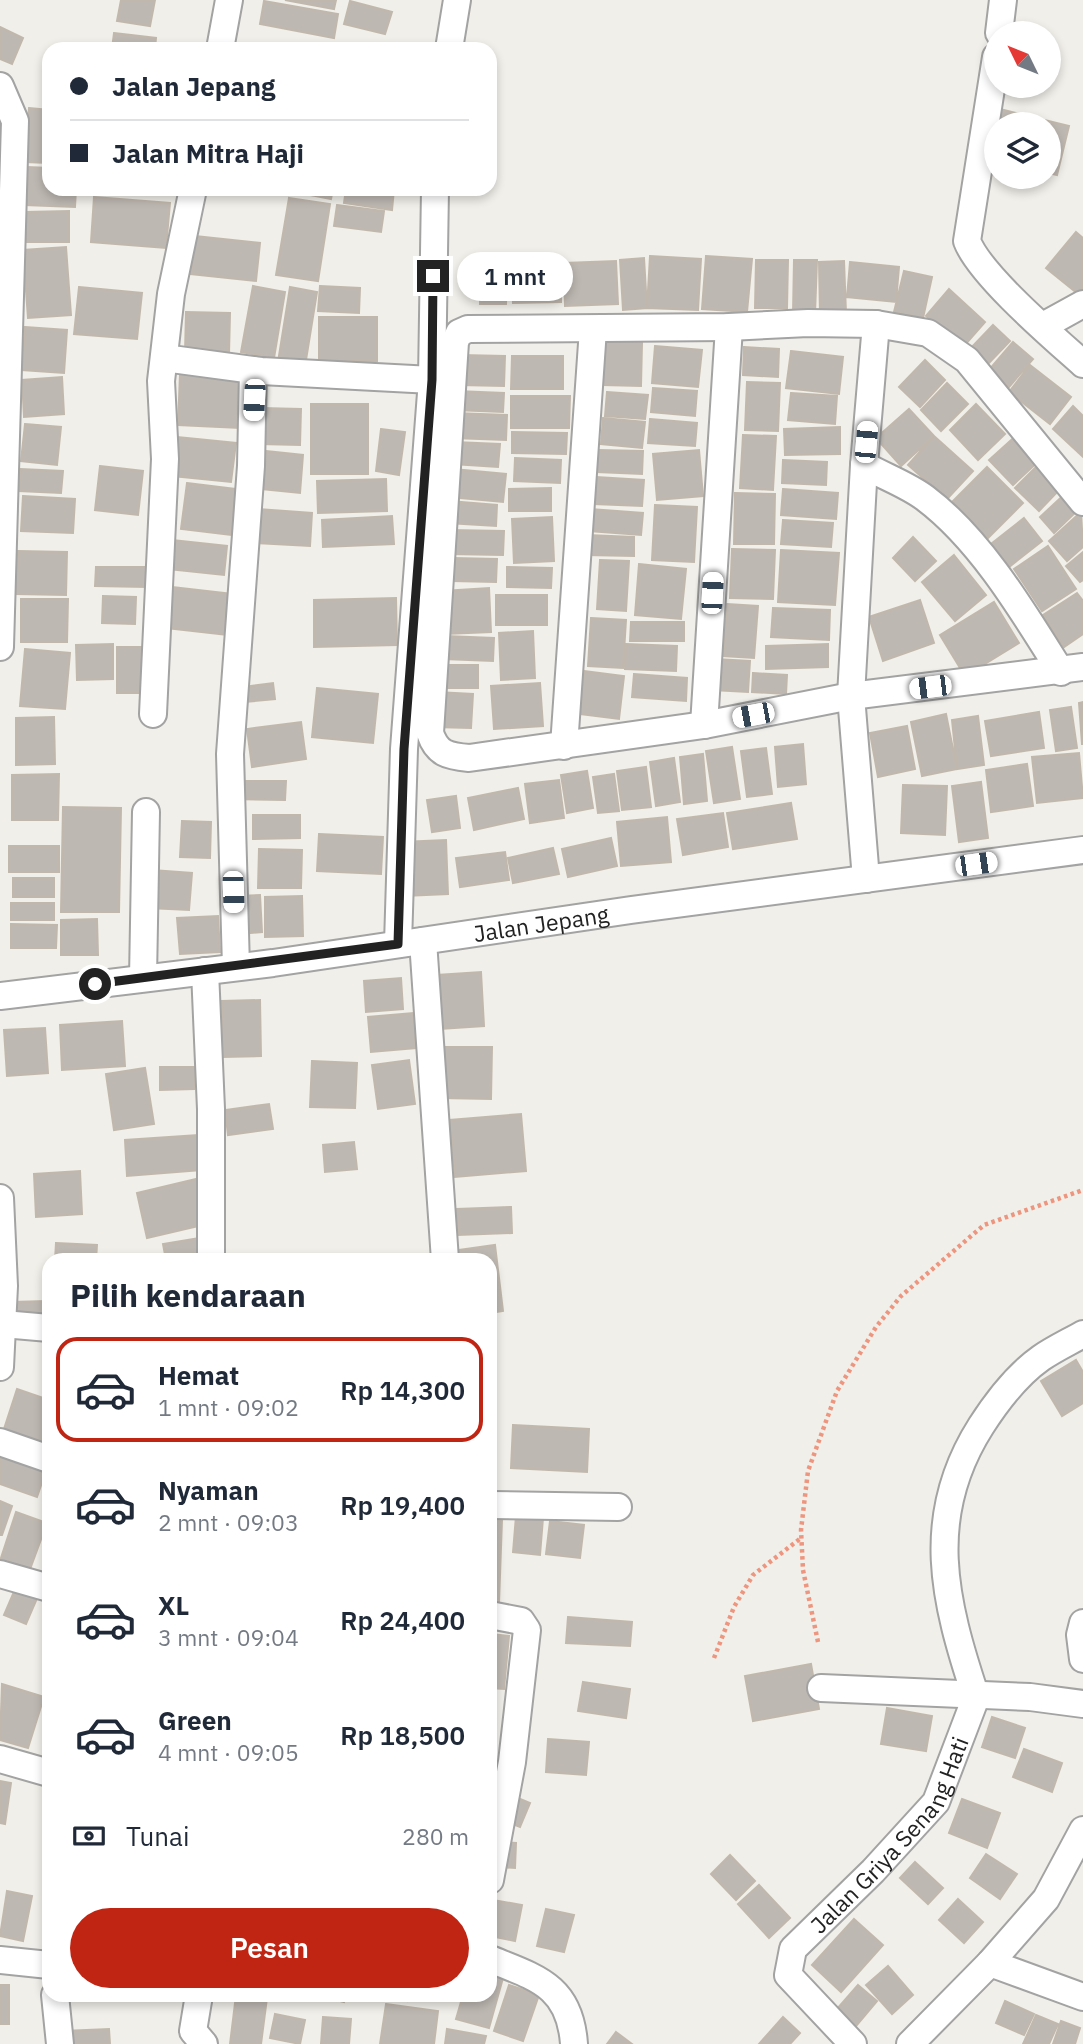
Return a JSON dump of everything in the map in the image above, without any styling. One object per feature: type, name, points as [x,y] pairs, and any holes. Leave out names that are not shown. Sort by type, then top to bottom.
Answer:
[{"type":"street","points":[[221,42],[229,0]]},
{"type":"street","points":[[450,42],[457,0]]},
{"type":"street","points":[[1000,21],[1003,0]]},
{"type":"street","points":[[0,86],[15,121],[5,279],[0,647]]},
{"type":"street","points":[[990,98],[967,241],[972,252],[1083,364]]},
{"type":"street","points":[[153,714],[165,459],[161,381],[171,294],[192,196]]},
{"type":"street","points":[[435,196],[432,380],[402,776],[411,943],[444,1253]]},
{"type":"street","points":[[1043,326],[1083,304]]},
{"type":"street","points":[[866,880],[851,696],[864,465],[876,324]]},
{"type":"street","points":[[1072,669],[851,696],[704,725],[564,746],[469,758],[449,756],[435,747],[430,733],[431,679],[455,342],[459,333],[468,329],[876,324],[928,333],[967,360],[1083,502]]},
{"type":"street","points":[[704,725],[729,327]]},
{"type":"street","points":[[564,746],[593,329]]},
{"type":"street","points":[[163,358],[253,370],[432,380]]},
{"type":"street","points":[[236,967],[230,754],[236,642],[251,466],[253,370]]},
{"type":"street","points":[[864,465],[925,498],[973,546],[1072,669]]},
{"type":"street","points":[[143,978],[146,812]]},
{"type":"street","name":"Jalan Jepang","points":[[0,996],[236,967],[1083,850]]},
{"type":"street","points":[[205,971],[211,1109],[211,1253]]},
{"type":"street","points":[[0,1198],[5,1286],[0,1367]]},
{"type":"street","points":[[3,1324],[42,1327]]},
{"type":"street","points":[[976,1697],[956,1634],[946,1576],[943,1530],[951,1486],[969,1445],[994,1406],[1041,1358],[1083,1334]]},
{"type":"street","points":[[0,1443],[42,1457]]},
{"type":"street","points":[[497,1505],[618,1507]]},
{"type":"street","points":[[0,1574],[42,1586]]},
{"type":"street","points":[[497,1616],[521,1621],[527,1630],[512,1762],[497,1842]]},
{"type":"street","points":[[1083,1623],[1080,1635],[1083,1659]]},
{"type":"street","points":[[821,1688],[976,1697],[1030,1697],[1083,1704]]},
{"type":"street","name":"Jalan Griya Senang Hati","points":[[853,2044],[788,1975],[793,1949],[873,1871],[936,1802],[976,1697]]},
{"type":"street","points":[[0,1759],[42,1771]]},
{"type":"street","points":[[910,2044],[990,1963],[1046,1899],[1082,1834]]},
{"type":"street","points":[[0,1960],[42,1964]]},
{"type":"street","points":[[497,1962],[530,1975],[559,1996],[568,2009],[574,2044]]},
{"type":"street","points":[[990,1963],[1083,1997]]},
{"type":"street","points":[[56,2002],[60,2044]]},
{"type":"street","points":[[198,2002],[193,2031],[204,2044]]},
{"type":"path","points":[[818,1642],[803,1570],[801,1538],[808,1471],[837,1391],[876,1327],[901,1296],[984,1225],[1083,1190]]},
{"type":"path","points":[[714,1658],[734,1607],[753,1574],[801,1538]]},
{"type":"building","points":[[121,0],[155,0],[150,26],[117,21]]},
{"type":"building","points":[[285,0],[336,0],[334,9]]},
{"type":"building","points":[[264,1],[338,14],[334,38],[260,24]]},
{"type":"building","points":[[350,1],[392,12],[385,34],[344,24]]},
{"type":"building","points":[[0,27],[23,38],[12,64],[0,59]]},
{"type":"building","points":[[114,33],[156,38],[156,42],[113,42]]},
{"type":"building","points":[[29,108],[42,109],[42,163],[25,162]]},
{"type":"building","points":[[1061,124],[1069,126],[1061,159]]},
{"type":"building","points":[[27,167],[42,168],[42,196],[76,196],[75,207],[25,205]]},
{"type":"building","points":[[345,196],[393,196],[392,210],[344,203]]},
{"type":"building","points":[[94,197],[170,203],[166,248],[91,242]]},
{"type":"building","points":[[289,198],[330,204],[318,281],[276,275]]},
{"type":"building","points":[[337,205],[384,211],[381,232],[334,226]]},
{"type":"building","points":[[69,211],[69,242],[26,242],[26,212]]},
{"type":"building","points":[[1076,232],[1083,238],[1083,298],[1046,268]]},
{"type":"building","points":[[195,236],[260,243],[256,281],[191,274]]},
{"type":"building","points":[[66,247],[71,315],[28,318],[23,250]]},
{"type":"building","points":[[650,256],[701,259],[698,310],[647,308]]},
{"type":"building","points":[[706,256],[752,259],[747,312],[702,309]]},
{"type":"building","points":[[644,258],[647,308],[623,310],[620,260]]},
{"type":"building","points":[[756,260],[788,260],[787,308],[755,308]]},
{"type":"building","points":[[794,260],[817,260],[815,314],[793,314]]},
{"type":"building","points":[[616,261],[618,304],[565,306],[564,263]]},
{"type":"building","points":[[844,261],[846,313],[820,314],[819,262]]},
{"type":"building","points":[[850,262],[899,267],[896,302],[847,297]]},
{"type":"building","points":[[481,266],[507,266],[506,304],[480,304]]},
{"type":"building","points":[[561,268],[561,302],[513,303],[512,269]]},
{"type":"building","points":[[904,271],[932,277],[923,318],[894,312]]},
{"type":"building","points":[[253,286],[285,292],[274,358],[241,352]]},
{"type":"building","points":[[320,286],[360,288],[359,313],[318,311]]},
{"type":"building","points":[[79,287],[142,293],[137,339],[74,334]]},
{"type":"building","points":[[290,287],[317,292],[305,366],[278,362]]},
{"type":"building","points":[[949,289],[985,322],[963,347],[926,316]]},
{"type":"building","points":[[186,312],[230,313],[229,354],[185,353]]},
{"type":"building","points":[[319,317],[377,317],[377,361],[319,361]]},
{"type":"building","points":[[993,325],[1010,341],[986,366],[969,350]]},
{"type":"building","points":[[25,327],[67,330],[64,373],[22,370]]},
{"type":"building","points":[[1013,342],[1033,359],[1009,387],[989,370]]},
{"type":"building","points":[[604,343],[642,343],[641,386],[603,385]]},
{"type":"building","points":[[655,346],[702,350],[698,387],[652,383]]},
{"type":"building","points":[[744,347],[779,349],[778,377],[743,375]]},
{"type":"building","points":[[791,351],[843,357],[839,394],[786,388]]},
{"type":"building","points":[[461,355],[505,356],[504,386],[460,385]]},
{"type":"building","points":[[512,356],[563,356],[563,389],[511,389]]},
{"type":"building","points":[[925,360],[945,380],[920,407],[899,387]]},
{"type":"building","points":[[1030,365],[1071,397],[1050,424],[1009,392]]},
{"type":"building","points":[[180,374],[243,376],[240,428],[178,425]]},
{"type":"building","points":[[62,377],[64,414],[24,417],[22,380]]},
{"type":"building","points":[[747,382],[780,383],[778,431],[745,430]]},
{"type":"building","points":[[947,383],[968,404],[941,431],[921,410]]},
{"type":"building","points":[[653,388],[697,391],[695,416],[651,412]]},
{"type":"building","points":[[456,391],[504,393],[503,412],[455,410]]},
{"type":"building","points":[[607,392],[648,395],[645,419],[605,416]]},
{"type":"building","points":[[791,393],[837,396],[835,424],[788,420]]},
{"type":"building","points":[[511,396],[570,396],[569,428],[511,428]]},
{"type":"building","points":[[311,404],[368,404],[368,474],[311,474]]},
{"type":"building","points":[[976,404],[1005,434],[978,460],[950,430]]},
{"type":"building","points":[[1073,406],[1083,416],[1083,457],[1053,429]]},
{"type":"building","points":[[262,408],[301,409],[300,445],[260,444]]},
{"type":"building","points":[[909,409],[934,436],[901,466],[876,438]]},
{"type":"building","points":[[454,413],[507,415],[506,440],[453,438]]},
{"type":"building","points":[[603,418],[645,422],[642,448],[601,444]]},
{"type":"building","points":[[650,419],[697,423],[695,446],[648,443]]},
{"type":"building","points":[[25,424],[61,427],[57,465],[21,461]]},
{"type":"building","points":[[840,427],[840,454],[785,455],[784,429]]},
{"type":"building","points":[[381,429],[405,432],[399,475],[376,471]]},
{"type":"building","points":[[512,432],[567,433],[566,454],[512,453]]},
{"type":"building","points":[[1019,433],[1042,458],[1013,485],[989,460]]},
{"type":"building","points":[[743,435],[776,436],[773,490],[740,488]]},
{"type":"building","points":[[934,436],[973,471],[947,499],[908,465]]},
{"type":"building","points":[[177,437],[236,443],[231,482],[173,476]]},
{"type":"building","points":[[454,442],[500,444],[498,467],[453,464]]},
{"type":"building","points":[[598,450],[643,451],[642,474],[597,472]]},
{"type":"building","points":[[699,450],[703,496],[657,500],[653,454]]},
{"type":"building","points":[[266,451],[303,455],[300,493],[262,489]]},
{"type":"building","points":[[515,458],[561,460],[560,483],[514,481]]},
{"type":"building","points":[[783,460],[827,462],[826,485],[782,483]]},
{"type":"building","points":[[1038,465],[1061,488],[1039,511],[1015,488]]},
{"type":"building","points":[[100,466],[143,471],[138,515],[95,510]]},
{"type":"building","points":[[987,467],[1023,503],[988,538],[952,502]]},
{"type":"building","points":[[20,469],[63,471],[61,493],[19,491]]},
{"type":"building","points":[[453,469],[506,474],[503,502],[450,497]]},
{"type":"building","points":[[596,477],[644,480],[642,506],[594,504]]},
{"type":"building","points":[[386,479],[387,511],[318,513],[317,481]]},
{"type":"building","points":[[187,483],[237,489],[231,535],[181,529]]},
{"type":"building","points":[[551,488],[551,511],[509,511],[509,489]]},
{"type":"building","points":[[783,489],[838,493],[836,519],[781,515]]},
{"type":"building","points":[[1067,492],[1081,507],[1054,533],[1040,517]]},
{"type":"building","points":[[735,493],[775,494],[774,544],[734,544]]},
{"type":"building","points":[[23,496],[75,499],[73,533],[21,531]]},
{"type":"building","points":[[449,501],[497,505],[496,526],[448,523]]},
{"type":"building","points":[[655,505],[697,507],[694,562],[652,560]]},
{"type":"building","points":[[258,509],[312,513],[310,546],[256,543]]},
{"type":"building","points":[[590,509],[643,513],[641,535],[589,531]]},
{"type":"building","points":[[1081,512],[1083,547],[1067,561],[1049,541]]},
{"type":"building","points":[[392,516],[394,544],[323,547],[322,520]]},
{"type":"building","points":[[552,517],[554,561],[514,563],[512,519]]},
{"type":"building","points":[[1024,518],[1042,541],[1009,567],[991,544]]},
{"type":"building","points":[[783,520],[833,523],[831,547],[781,544]]},
{"type":"building","points":[[450,530],[504,531],[503,555],[449,554]]},
{"type":"building","points":[[587,535],[634,537],[634,556],[586,555]]},
{"type":"building","points":[[913,537],[936,561],[915,581],[893,558]]},
{"type":"building","points":[[172,540],[227,546],[224,575],[169,569]]},
{"type":"building","points":[[1048,546],[1076,589],[1042,611],[1014,569]]},
{"type":"building","points":[[732,549],[775,550],[773,599],[730,598]]},
{"type":"building","points":[[781,550],[839,553],[835,605],[778,602]]},
{"type":"building","points":[[18,551],[67,552],[66,595],[16,594]]},
{"type":"building","points":[[1083,552],[1083,580],[1080,582],[1066,566]]},
{"type":"building","points":[[954,555],[986,595],[955,621],[922,582]]},
{"type":"building","points":[[453,558],[497,559],[496,582],[452,581]]},
{"type":"building","points":[[600,560],[629,561],[626,611],[597,609]]},
{"type":"building","points":[[639,564],[686,569],[681,619],[635,615]]},
{"type":"building","points":[[96,567],[147,567],[147,587],[95,586]]},
{"type":"building","points":[[507,567],[552,568],[551,588],[507,587]]},
{"type":"building","points":[[172,587],[232,594],[227,635],[167,628]]},
{"type":"building","points":[[489,588],[491,632],[445,634],[443,591]]},
{"type":"building","points":[[1077,593],[1083,601],[1083,634],[1064,647],[1043,615]]},
{"type":"building","points":[[496,595],[547,595],[547,625],[496,625]]},
{"type":"building","points":[[103,596],[136,597],[135,624],[102,623]]},
{"type":"building","points":[[396,598],[397,645],[314,647],[314,600]]},
{"type":"building","points":[[21,599],[68,599],[67,642],[21,642]]},
{"type":"building","points":[[920,600],[934,643],[883,661],[869,617]]},
{"type":"building","points":[[994,602],[1019,643],[965,676],[940,635]]},
{"type":"building","points":[[727,604],[758,606],[754,658],[723,656]]},
{"type":"building","points":[[773,608],[830,610],[829,640],[771,637]]},
{"type":"building","points":[[591,618],[626,620],[623,668],[588,666]]},
{"type":"building","points":[[631,622],[684,622],[684,641],[630,641]]},
{"type":"building","points":[[533,631],[535,678],[501,680],[499,633]]},
{"type":"building","points":[[445,636],[494,638],[493,661],[444,659]]},
{"type":"building","points":[[113,644],[113,679],[77,680],[76,645]]},
{"type":"building","points":[[626,644],[677,646],[676,671],[625,669]]},
{"type":"building","points":[[828,644],[828,667],[766,669],[766,646]]},
{"type":"building","points":[[117,647],[144,647],[144,693],[117,693]]},
{"type":"building","points":[[25,649],[70,653],[65,709],[20,706]]},
{"type":"building","points":[[715,659],[750,661],[748,692],[713,690]]},
{"type":"building","points":[[438,665],[478,665],[478,688],[438,688]]},
{"type":"building","points":[[584,671],[624,676],[619,719],[579,714]]},
{"type":"building","points":[[753,673],[787,675],[786,694],[752,692]]},
{"type":"building","points":[[634,674],[687,678],[686,701],[632,697]]},
{"type":"building","points":[[273,683],[275,699],[245,702],[243,687]]},
{"type":"building","points":[[540,683],[543,726],[494,729],[491,686]]},
{"type":"building","points":[[317,688],[378,694],[373,743],[312,737]]},
{"type":"building","points":[[436,692],[473,694],[471,728],[434,727]]},
{"type":"building","points":[[1083,702],[1083,744],[1082,744],[1079,703]]},
{"type":"building","points":[[1071,707],[1077,748],[1056,751],[1050,710]]},
{"type":"building","points":[[1039,712],[1044,748],[991,756],[985,721]]},
{"type":"building","points":[[946,714],[957,769],[922,776],[911,722]]},
{"type":"building","points":[[978,716],[984,765],[957,769],[952,720]]},
{"type":"building","points":[[54,717],[55,764],[16,765],[16,718]]},
{"type":"building","points":[[301,722],[306,759],[252,767],[247,729]]},
{"type":"building","points":[[907,726],[915,769],[878,777],[870,733]]},
{"type":"building","points":[[803,744],[806,784],[778,787],[775,747]]},
{"type":"building","points":[[732,747],[740,799],[714,803],[706,751]]},
{"type":"building","points":[[766,748],[772,794],[747,797],[741,751]]},
{"type":"building","points":[[1079,753],[1083,798],[1037,803],[1032,757]]},
{"type":"building","points":[[703,754],[707,801],[684,804],[680,757]]},
{"type":"building","points":[[674,758],[680,802],[656,806],[650,762]]},
{"type":"building","points":[[1027,764],[1033,806],[991,812],[986,770]]},
{"type":"building","points":[[646,767],[651,807],[622,810],[617,771]]},
{"type":"building","points":[[587,771],[593,808],[567,813],[561,775]]},
{"type":"building","points":[[59,774],[58,820],[12,820],[12,775]]},
{"type":"building","points":[[614,774],[619,811],[598,813],[593,777]]},
{"type":"building","points":[[559,780],[564,818],[530,823],[525,784]]},
{"type":"building","points":[[234,781],[286,781],[285,800],[234,799]]},
{"type":"building","points":[[981,782],[988,838],[959,842],[952,786]]},
{"type":"building","points":[[903,785],[947,786],[945,835],[901,833]]},
{"type":"building","points":[[518,788],[524,819],[474,830],[468,798]]},
{"type":"building","points":[[456,796],[460,828],[432,832],[427,800]]},
{"type":"building","points":[[791,803],[797,839],[733,849],[727,813]]},
{"type":"building","points":[[63,807],[121,808],[119,912],[61,912]]},
{"type":"building","points":[[723,813],[728,847],[683,855],[677,819]]},
{"type":"building","points":[[253,815],[300,815],[300,838],[253,839]]},
{"type":"building","points":[[667,817],[671,862],[621,866],[617,822]]},
{"type":"building","points":[[182,821],[211,822],[210,858],[180,857]]},
{"type":"building","points":[[319,834],[383,837],[381,874],[317,871]]},
{"type":"building","points":[[611,838],[617,866],[568,877],[562,849]]},
{"type":"building","points":[[446,840],[448,894],[404,896],[401,842]]},
{"type":"building","points":[[9,846],[59,846],[59,872],[9,872]]},
{"type":"building","points":[[553,848],[559,874],[513,883],[508,858]]},
{"type":"building","points":[[259,849],[302,850],[301,888],[258,888]]},
{"type":"building","points":[[505,852],[509,880],[460,887],[456,858]]},
{"type":"building","points":[[152,870],[192,873],[189,910],[149,908]]},
{"type":"building","points":[[13,878],[54,878],[54,897],[13,897]]},
{"type":"building","points":[[260,895],[262,932],[240,934],[238,896]]},
{"type":"building","points":[[302,896],[303,936],[265,937],[265,897]]},
{"type":"building","points":[[11,903],[54,903],[54,920],[11,920]]},
{"type":"building","points":[[218,916],[220,952],[180,954],[177,918]]},
{"type":"building","points":[[97,919],[98,955],[61,955],[61,920]]},
{"type":"building","points":[[11,924],[57,925],[56,948],[11,948]]},
{"type":"building","points":[[481,972],[484,1026],[440,1029],[437,975]]},
{"type":"building","points":[[401,978],[403,1009],[366,1012],[364,981]]},
{"type":"building","points":[[260,1000],[261,1056],[223,1057],[222,1001]]},
{"type":"building","points":[[413,1013],[416,1048],[371,1052],[368,1017]]},
{"type":"building","points":[[122,1021],[125,1066],[62,1070],[60,1025]]},
{"type":"building","points":[[45,1028],[48,1073],[7,1076],[4,1030]]},
{"type":"building","points":[[443,1047],[492,1047],[491,1099],[442,1098]]},
{"type":"building","points":[[409,1060],[415,1104],[378,1109],[372,1065]]},
{"type":"building","points":[[312,1061],[357,1063],[355,1108],[310,1107]]},
{"type":"building","points":[[160,1067],[194,1067],[194,1089],[160,1090]]},
{"type":"building","points":[[145,1068],[154,1124],[114,1130],[106,1074]]},
{"type":"building","points":[[269,1104],[273,1129],[228,1135],[225,1110]]},
{"type":"building","points":[[521,1114],[526,1171],[455,1177],[450,1120]]},
{"type":"building","points":[[198,1135],[201,1170],[127,1176],[125,1140]]},
{"type":"building","points":[[354,1142],[357,1169],[325,1172],[323,1145]]},
{"type":"building","points":[[80,1171],[82,1214],[36,1217],[34,1174]]},
{"type":"building","points":[[196,1179],[207,1224],[147,1238],[137,1193]]},
{"type":"building","points":[[511,1207],[512,1233],[458,1235],[457,1209]]},
{"type":"building","points":[[200,1238],[202,1253],[165,1253],[163,1244]]},
{"type":"building","points":[[56,1243],[97,1245],[96,1253],[55,1253]]},
{"type":"building","points":[[495,1245],[496,1253],[458,1253],[458,1250]]},
{"type":"building","points":[[497,1262],[503,1311],[497,1312]]},
{"type":"building","points":[[42,1301],[42,1324],[12,1325],[12,1302]]},
{"type":"building","points":[[1076,1360],[1083,1372],[1083,1403],[1062,1416],[1041,1381]]},
{"type":"building","points":[[17,1389],[42,1398],[42,1449],[2,1435]]},
{"type":"building","points":[[513,1425],[589,1429],[587,1472],[511,1468]]},
{"type":"building","points":[[1,1456],[42,1470],[42,1483],[37,1497],[0,1484]]},
{"type":"building","points":[[0,1501],[12,1506],[2,1535],[0,1535]]},
{"type":"building","points":[[16,1512],[42,1521],[42,1537],[29,1572],[0,1561]]},
{"type":"building","points":[[516,1516],[543,1518],[540,1555],[513,1552]]},
{"type":"building","points":[[497,1520],[502,1520],[499,1603]]},
{"type":"building","points":[[550,1521],[584,1525],[580,1558],[546,1554]]},
{"type":"building","points":[[16,1587],[38,1596],[26,1624],[4,1615]]},
{"type":"building","points":[[568,1617],[632,1622],[630,1646],[566,1643]]},
{"type":"building","points":[[497,1635],[509,1636],[504,1689],[497,1688]]},
{"type":"building","points":[[811,1664],[819,1709],[753,1721],[745,1676]]},
{"type":"building","points":[[583,1682],[630,1689],[626,1718],[578,1711]]},
{"type":"building","points":[[2,1684],[42,1696],[28,1748],[0,1740]]},
{"type":"building","points":[[887,1708],[932,1716],[926,1751],[881,1744]]},
{"type":"building","points":[[992,1717],[1025,1728],[1015,1758],[982,1747]]},
{"type":"building","points":[[548,1739],[589,1742],[586,1775],[546,1772]]},
{"type":"building","points":[[1024,1749],[1062,1763],[1052,1792],[1013,1777]]},
{"type":"building","points":[[0,1781],[11,1783],[5,1824],[0,1823]]},
{"type":"building","points":[[513,1796],[530,1803],[520,1827],[503,1820]]},
{"type":"building","points":[[962,1799],[1000,1813],[987,1848],[949,1833]]},
{"type":"building","points":[[500,1842],[516,1843],[515,1868],[499,1867]]},
{"type":"building","points":[[986,1854],[1017,1874],[1000,1899],[970,1878]]},
{"type":"building","points":[[730,1855],[755,1881],[736,1900],[711,1874]]},
{"type":"building","points":[[915,1862],[943,1888],[928,1904],[900,1878]]},
{"type":"building","points":[[759,1885],[790,1918],[769,1938],[738,1904]]},
{"type":"building","points":[[7,1891],[32,1896],[23,1941],[0,1936]]},
{"type":"building","points":[[958,1899],[983,1922],[964,1943],[939,1920]]},
{"type":"building","points":[[497,1901],[522,1905],[515,1941],[497,1937]]},
{"type":"building","points":[[546,1909],[574,1915],[564,1952],[537,1946]]},
{"type":"building","points":[[854,1919],[883,1945],[841,1992],[812,1965]]},
{"type":"building","points":[[888,1966],[913,1995],[892,2014],[866,1985]]},
{"type":"building","points":[[497,1977],[503,1978],[497,1999]]},
{"type":"building","points":[[0,1985],[9,1985],[9,2024],[0,2024]]},
{"type":"building","points":[[509,1985],[539,1995],[523,2041],[494,2031]]},
{"type":"building","points":[[858,1985],[877,2001],[856,2026],[837,2009]]},
{"type":"building","points":[[1005,2001],[1034,2014],[1024,2035],[996,2023]]},
{"type":"building","points":[[235,2002],[266,2002],[261,2044],[230,2044]]},
{"type":"building","points":[[461,2002],[496,2002],[489,2028],[456,2019]]},
{"type":"building","points":[[386,2004],[438,2011],[434,2044],[380,2044]]},
{"type":"building","points":[[275,2014],[305,2020],[300,2044],[270,2038]]},
{"type":"building","points":[[1036,2015],[1058,2024],[1049,2044],[1023,2044]]},
{"type":"building","points":[[323,2017],[351,2019],[349,2044],[321,2044]]},
{"type":"building","points":[[783,2017],[800,2033],[790,2044],[759,2044]]},
{"type":"building","points":[[1061,2021],[1080,2028],[1075,2044],[1053,2044]]},
{"type":"building","points":[[109,2029],[110,2044],[63,2044],[63,2031]]},
{"type":"building","points":[[447,2029],[486,2036],[484,2044],[445,2044]]},
{"type":"building","points":[[616,2032],[632,2044],[607,2044]]},
{"type":"route","points":[[95,984],[398,944],[400,818],[412,664],[416,560],[427,462],[432,380],[433,276]]}]
